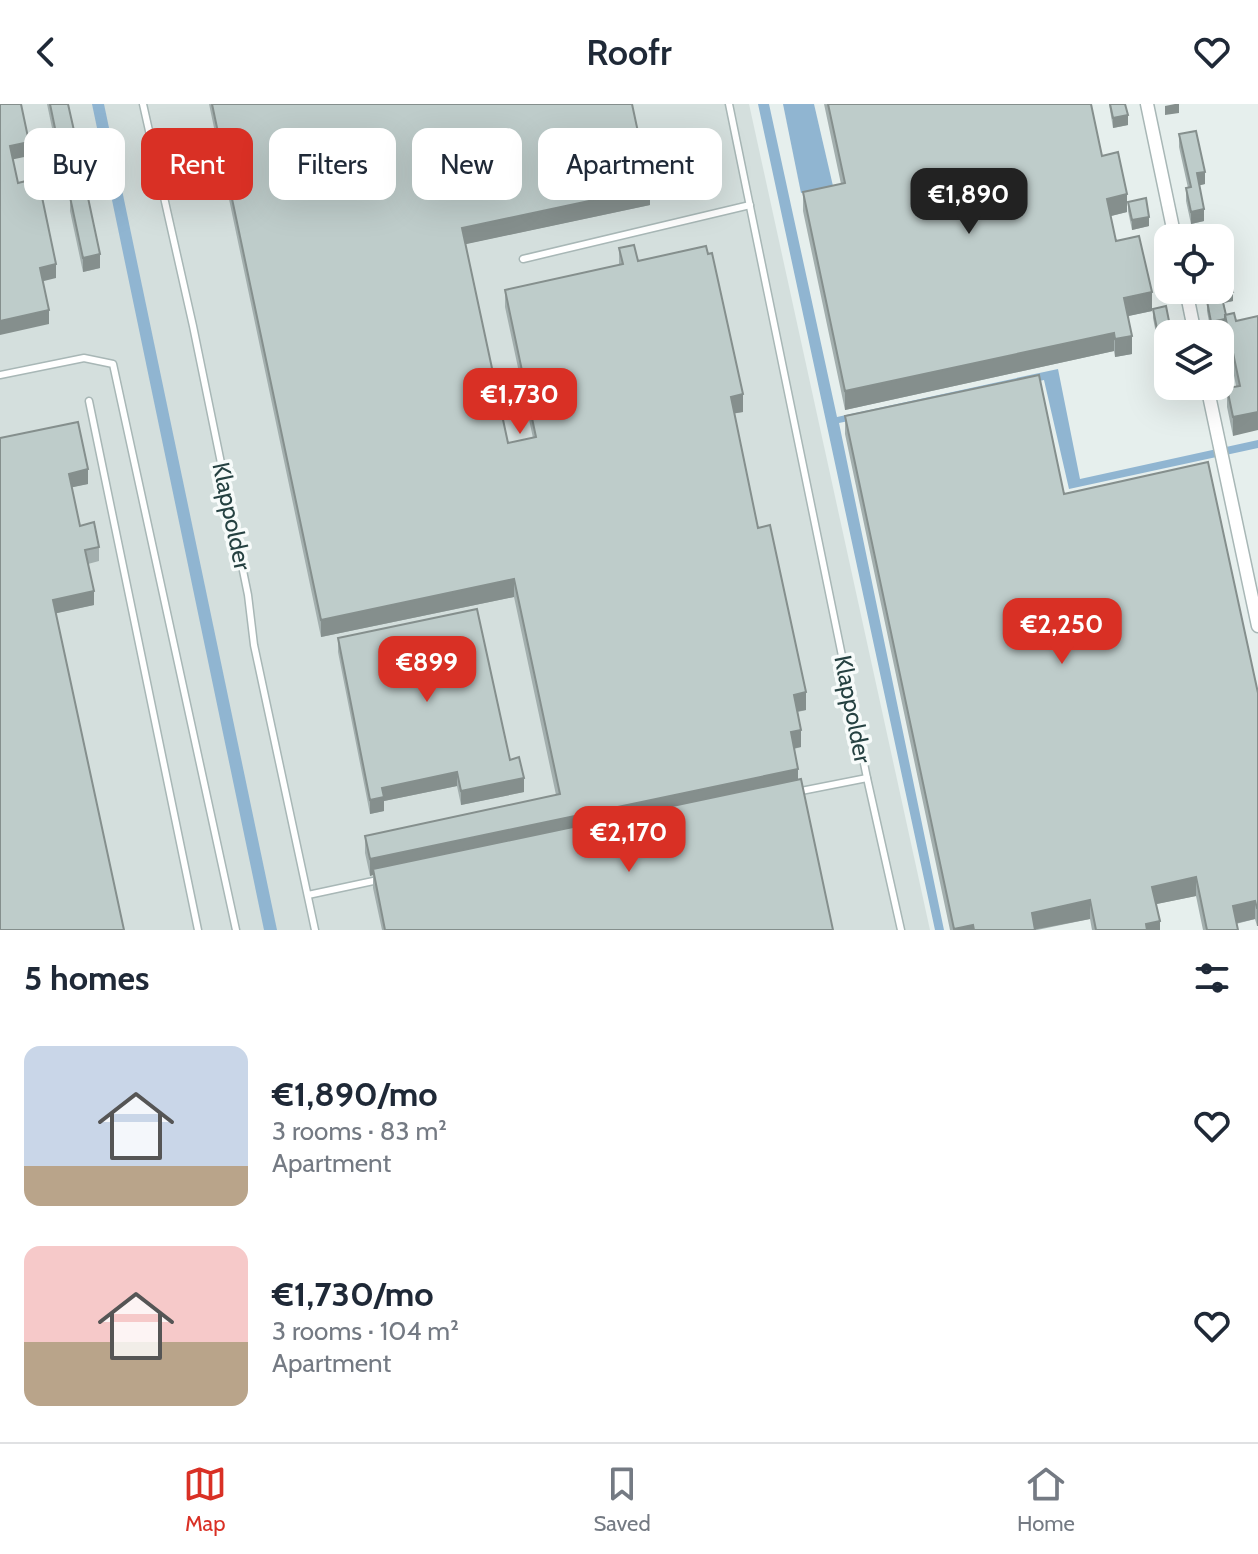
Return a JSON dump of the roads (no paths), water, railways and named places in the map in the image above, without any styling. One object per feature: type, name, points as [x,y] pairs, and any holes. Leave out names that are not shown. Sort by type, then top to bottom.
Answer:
[{"type":"street","points":[[1147,104],[1172,224]]},
{"type":"street","points":[[1210,400],[1258,626]]},
{"type":"lane","name":"Klappolder","points":[[143,104],[193,326],[248,595],[254,645],[315,930]]},
{"type":"lane","name":"Klappolder","points":[[729,104],[901,930]]},
{"type":"lane","points":[[523,259],[750,205]]},
{"type":"lane","points":[[0,375],[84,358],[113,364],[236,930]]},
{"type":"lane","points":[[89,401],[198,930]]},
{"type":"lane","points":[[789,794],[867,778]]},
{"type":"lane","points":[[308,895],[386,879]]},
{"type":"water","points":[[92,104],[104,104],[109,128],[97,128]]},
{"type":"water","points":[[758,104],[769,104],[837,417],[1058,369],[1080,479],[1258,440],[1258,448],[1069,489],[1044,380],[839,423],[944,930],[935,930]]},
{"type":"water","points":[[783,104],[814,104],[833,186],[801,193]]},
{"type":"water","points":[[112,200],[124,200],[277,930],[264,930]]}]
